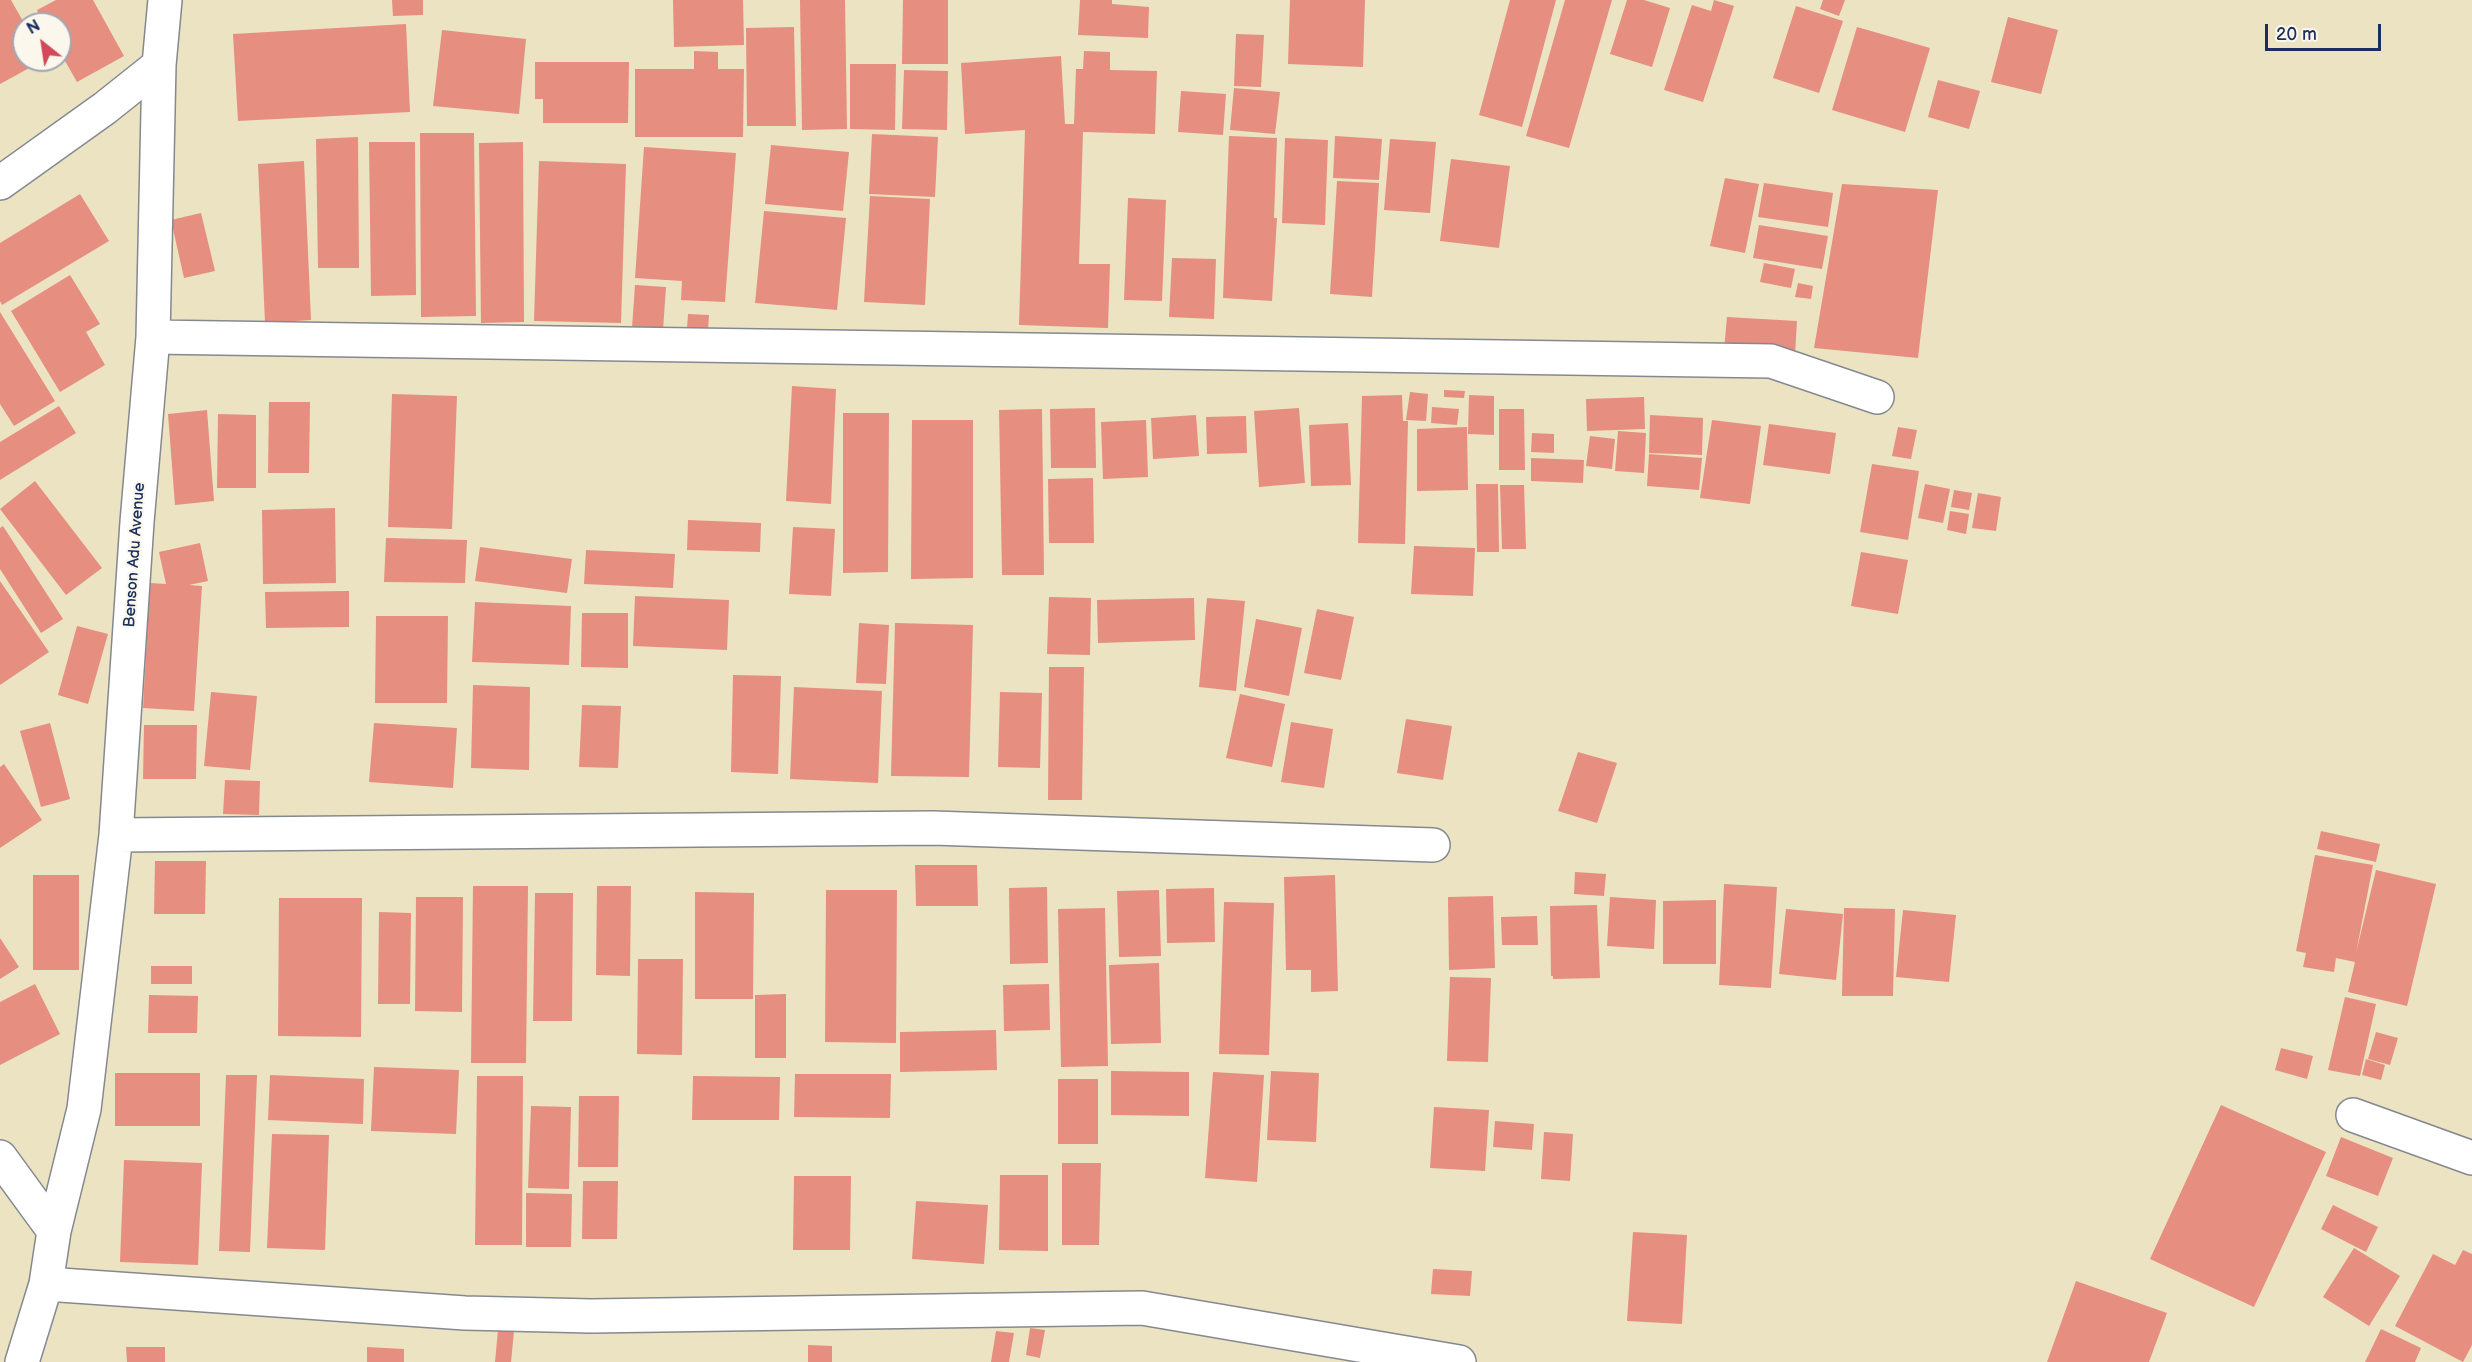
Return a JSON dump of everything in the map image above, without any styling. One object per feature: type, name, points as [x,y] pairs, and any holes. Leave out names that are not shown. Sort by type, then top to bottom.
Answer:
[{"type":"street","name":"Benson Adu Avenue","points":[[22,1362],[46,1284],[54,1231],[84,1109],[116,835],[136,533],[153,337],[159,65],[165,0]]},
{"type":"street","points":[[0,183],[105,108],[159,65]]},
{"type":"street","points":[[153,337],[1771,362],[1877,397]]},
{"type":"street","points":[[116,835],[933,828],[1433,845]]},
{"type":"street","points":[[2354,1115],[2472,1158]]},
{"type":"street","points":[[0,1157],[54,1231]]},
{"type":"street","points":[[46,1284],[465,1313],[591,1316],[1142,1308],[1459,1362]]},
{"type":"building","points":[[0,0],[11,0],[18,12],[12,12],[12,72],[22,72],[0,84]]},
{"type":"building","points":[[56,0],[93,0],[124,56],[77,82],[71,72],[72,12],[38,12],[37,10]]},
{"type":"building","points":[[392,0],[423,0],[423,15],[393,16]]},
{"type":"building","points":[[673,0],[743,0],[744,45],[674,47]]},
{"type":"building","points":[[800,0],[845,0],[847,129],[802,130]]},
{"type":"building","points":[[903,0],[948,0],[948,64],[902,64]]},
{"type":"building","points":[[1080,0],[1112,0],[1112,4],[1149,7],[1148,38],[1078,35]]},
{"type":"building","points":[[1290,0],[1365,0],[1363,67],[1288,64]]},
{"type":"building","points":[[1510,0],[1556,0],[1522,127],[1479,115]]},
{"type":"building","points":[[1565,0],[1612,0],[1569,148],[1526,136]]},
{"type":"building","points":[[1627,0],[1644,0],[1670,8],[1652,67],[1610,54]]},
{"type":"building","points":[[1714,0],[1734,6],[1703,102],[1664,90],[1692,5],[1711,11]]},
{"type":"building","points":[[1823,0],[1845,0],[1839,16],[1820,9]]},
{"type":"building","points":[[1796,6],[1843,21],[1819,93],[1773,78]]},
{"type":"building","points":[[2008,17],[2058,30],[2041,94],[1991,82]]},
{"type":"building","points":[[406,24],[410,112],[238,121],[233,34]]},
{"type":"building","points":[[794,27],[796,126],[747,126],[746,28]]},
{"type":"building","points":[[1857,27],[1930,48],[1905,132],[1832,110]]},
{"type":"building","points":[[442,30],[526,39],[519,114],[433,106]]},
{"type":"building","points":[[1236,34],[1264,35],[1261,87],[1234,86]]},
{"type":"building","points":[[694,51],[718,52],[718,69],[744,69],[743,137],[635,137],[635,69],[694,69]]},
{"type":"building","points":[[1084,51],[1110,52],[1110,70],[1157,71],[1155,134],[1083,132],[1079,264],[1110,264],[1108,328],[1019,325],[1025,130],[965,134],[961,63],[1061,56],[1065,124],[1074,124],[1076,69],[1083,69]]},
{"type":"building","points":[[535,62],[629,62],[628,123],[543,123],[543,99],[535,99]]},
{"type":"building","points":[[850,64],[896,64],[895,130],[850,129]]},
{"type":"building","points":[[904,70],[948,71],[947,130],[902,129]]},
{"type":"building","points":[[1938,80],[1980,91],[1969,129],[1928,117]]},
{"type":"building","points":[[1234,88],[1280,92],[1275,134],[1230,130]]},
{"type":"building","points":[[1181,91],[1226,94],[1223,135],[1178,132]]},
{"type":"building","points":[[420,133],[474,133],[476,316],[421,317]]},
{"type":"building","points":[[872,134],[938,137],[935,197],[869,194]]},
{"type":"building","points":[[1229,136],[1277,138],[1274,218],[1277,218],[1272,301],[1223,298]]},
{"type":"building","points":[[1335,136],[1382,139],[1379,180],[1333,178]]},
{"type":"building","points":[[358,137],[359,268],[318,268],[316,139]]},
{"type":"building","points":[[1285,138],[1328,140],[1325,225],[1282,223]]},
{"type":"building","points":[[1390,139],[1436,142],[1430,213],[1384,210]]},
{"type":"building","points":[[369,142],[415,142],[416,295],[371,296]]},
{"type":"building","points":[[523,142],[524,322],[481,323],[479,143]]},
{"type":"building","points":[[771,145],[849,152],[843,211],[765,204]]},
{"type":"building","points":[[644,147],[736,153],[725,302],[681,300],[682,281],[635,278]]},
{"type":"building","points":[[1451,159],[1510,166],[1499,248],[1440,241]]},
{"type":"building","points":[[304,161],[311,320],[265,323],[258,164]]},
{"type":"building","points":[[539,161],[626,164],[621,323],[534,321]]},
{"type":"building","points":[[1725,178],[1759,184],[1745,253],[1710,246]]},
{"type":"building","points":[[1337,181],[1379,183],[1372,297],[1330,294]]},
{"type":"building","points":[[1764,183],[1833,193],[1828,227],[1758,217]]},
{"type":"building","points":[[1842,184],[1938,190],[1918,358],[1814,348]]},
{"type":"building","points":[[80,194],[109,241],[2,305],[0,301],[0,243]]},
{"type":"building","points":[[870,196],[930,199],[925,305],[864,302]]},
{"type":"building","points":[[1128,198],[1166,200],[1162,301],[1124,300]]},
{"type":"building","points":[[764,211],[846,218],[837,310],[755,303]]},
{"type":"building","points":[[201,213],[215,271],[184,278],[171,220]]},
{"type":"building","points":[[1759,225],[1828,236],[1822,269],[1753,258]]},
{"type":"building","points":[[1172,258],[1216,259],[1214,319],[1169,317]]},
{"type":"building","points":[[1764,263],[1795,269],[1791,288],[1760,282]]},
{"type":"building","points":[[70,275],[100,324],[86,332],[105,365],[60,392],[11,311]]},
{"type":"building","points":[[1798,283],[1813,286],[1811,299],[1795,297]]},
{"type":"building","points":[[635,285],[666,287],[662,344],[631,342]]},
{"type":"building","points":[[0,312],[55,401],[14,426],[0,404]]},
{"type":"building","points":[[688,314],[709,315],[707,344],[686,343]]},
{"type":"building","points":[[1727,317],[1797,321],[1795,355],[1724,350]]},
{"type":"building","points":[[792,386],[836,389],[831,504],[786,501]]},
{"type":"building","points":[[1444,390],[1465,391],[1464,398],[1444,397]]},
{"type":"building","points":[[1410,392],[1428,394],[1426,421],[1406,420]]},
{"type":"building","points":[[392,394],[457,396],[452,529],[388,527]]},
{"type":"building","points":[[1402,395],[1403,421],[1408,421],[1405,544],[1358,543],[1362,396]]},
{"type":"building","points":[[1469,395],[1494,396],[1494,435],[1468,434]]},
{"type":"building","points":[[1644,397],[1645,429],[1587,431],[1586,399]]},
{"type":"building","points":[[269,402],[310,402],[309,473],[268,473]]},
{"type":"building","points":[[59,406],[76,433],[0,480],[0,442]]},
{"type":"building","points":[[1432,407],[1459,409],[1457,425],[1431,423]]},
{"type":"building","points":[[1095,408],[1096,468],[1051,468],[1050,409]]},
{"type":"building","points":[[1299,408],[1305,483],[1259,487],[1254,411]]},
{"type":"building","points":[[1042,409],[1044,575],[1002,575],[999,410]]},
{"type":"building","points":[[1499,409],[1524,409],[1525,470],[1499,470]]},
{"type":"building","points":[[207,410],[214,501],[175,505],[168,414]]},
{"type":"building","points":[[843,413],[889,413],[888,572],[843,573]]},
{"type":"building","points":[[218,414],[256,415],[256,488],[217,488]]},
{"type":"building","points":[[1196,415],[1199,456],[1153,459],[1151,418]]},
{"type":"building","points":[[1650,415],[1703,418],[1702,455],[1649,453]]},
{"type":"building","points":[[1246,416],[1247,453],[1207,454],[1206,417]]},
{"type":"building","points":[[912,420],[973,420],[973,578],[911,579]]},
{"type":"building","points":[[1146,420],[1148,477],[1103,479],[1101,422]]},
{"type":"building","points":[[1712,420],[1761,426],[1750,504],[1700,498]]},
{"type":"building","points":[[1348,423],[1351,485],[1311,486],[1309,425]]},
{"type":"building","points":[[1769,424],[1836,433],[1830,474],[1763,465]]},
{"type":"building","points":[[1467,427],[1468,490],[1417,491],[1417,429]]},
{"type":"building","points":[[1898,427],[1917,430],[1911,459],[1892,456]]},
{"type":"building","points":[[1618,431],[1646,433],[1644,473],[1615,471]]},
{"type":"building","points":[[1532,433],[1554,434],[1554,453],[1531,452]]},
{"type":"building","points":[[1590,436],[1615,439],[1612,469],[1586,466]]},
{"type":"building","points":[[1649,454],[1702,458],[1699,490],[1647,486]]},
{"type":"building","points":[[1531,458],[1584,460],[1583,483],[1531,481]]},
{"type":"building","points":[[1872,464],[1919,471],[1908,540],[1860,532]]},
{"type":"building","points":[[1093,478],[1094,543],[1049,543],[1048,479]]},
{"type":"building","points":[[35,481],[102,568],[66,595],[0,509]]},
{"type":"building","points":[[1476,484],[1498,484],[1499,552],[1477,552]]},
{"type":"building","points":[[1925,484],[1950,489],[1943,523],[1918,518]]},
{"type":"building","points":[[1500,485],[1524,485],[1526,549],[1502,549]]},
{"type":"building","points":[[1954,490],[1972,493],[1969,510],[1951,507]]},
{"type":"building","points":[[1978,493],[2001,497],[1996,531],[1972,528]]},
{"type":"building","points":[[335,508],[336,583],[263,584],[262,510]]},
{"type":"building","points":[[1950,511],[1969,514],[1966,534],[1947,530]]},
{"type":"building","points":[[688,520],[761,523],[760,552],[687,550]]},
{"type":"building","points":[[3,526],[63,619],[41,633],[0,569],[0,528]]},
{"type":"building","points":[[793,527],[835,529],[831,596],[789,594]]},
{"type":"building","points":[[386,538],[467,540],[465,583],[384,582]]},
{"type":"building","points":[[200,543],[208,581],[189,585],[202,586],[194,711],[143,708],[150,583],[166,584],[159,552]]},
{"type":"building","points":[[1414,546],[1475,548],[1473,596],[1411,594]]},
{"type":"building","points":[[480,547],[572,559],[567,593],[475,581]]},
{"type":"building","points":[[586,550],[675,554],[673,588],[584,584]]},
{"type":"building","points":[[1861,552],[1908,560],[1898,614],[1851,606]]},
{"type":"building","points":[[0,581],[49,652],[0,685]]},
{"type":"building","points":[[349,591],[349,627],[266,628],[265,592]]},
{"type":"building","points":[[635,596],[729,600],[727,650],[633,646]]},
{"type":"building","points":[[1049,597],[1091,598],[1090,655],[1047,654]]},
{"type":"building","points":[[1194,598],[1195,640],[1098,643],[1097,600]]},
{"type":"building","points":[[1207,598],[1245,601],[1236,691],[1199,687]]},
{"type":"building","points":[[475,602],[571,606],[569,665],[472,662]]},
{"type":"building","points":[[1317,609],[1354,617],[1341,680],[1304,673]]},
{"type":"building","points":[[582,613],[628,613],[628,668],[581,667]]},
{"type":"building","points":[[376,616],[448,616],[447,703],[375,703]]},
{"type":"building","points":[[1256,619],[1302,628],[1289,696],[1244,687]]},
{"type":"building","points":[[859,623],[889,625],[886,684],[856,683]]},
{"type":"building","points":[[895,623],[973,625],[969,777],[891,776]]},
{"type":"building","points":[[77,626],[108,634],[88,704],[58,695]]},
{"type":"building","points":[[1049,667],[1084,667],[1082,800],[1048,800]]},
{"type":"building","points":[[733,675],[781,676],[778,774],[731,772]]},
{"type":"building","points":[[473,685],[530,687],[529,770],[471,768]]},
{"type":"building","points":[[794,687],[882,691],[878,783],[790,779]]},
{"type":"building","points":[[211,692],[257,696],[250,770],[204,766]]},
{"type":"building","points":[[1000,692],[1042,693],[1040,768],[998,767]]},
{"type":"building","points":[[1240,694],[1285,704],[1272,767],[1226,758]]},
{"type":"building","points":[[582,705],[621,706],[618,768],[579,767]]},
{"type":"building","points":[[1406,719],[1452,726],[1443,780],[1397,773]]},
{"type":"building","points":[[1291,722],[1333,729],[1324,788],[1281,782]]},
{"type":"building","points":[[50,723],[70,799],[41,807],[20,731]]},
{"type":"building","points":[[374,723],[457,728],[453,788],[369,782]]},
{"type":"building","points":[[144,725],[197,725],[196,779],[143,779]]},
{"type":"building","points":[[1578,752],[1617,763],[1597,823],[1558,811]]},
{"type":"building","points":[[4,764],[42,820],[0,848],[0,767]]},
{"type":"building","points":[[225,780],[260,781],[259,815],[223,814]]},
{"type":"building","points":[[2321,831],[2380,844],[2376,862],[2317,849]]},
{"type":"building","points":[[2315,855],[2373,865],[2356,953],[2376,870],[2436,884],[2407,1006],[2348,992],[2355,962],[2336,958],[2334,972],[2303,967],[2306,953],[2296,951]]},
{"type":"building","points":[[155,861],[206,861],[205,914],[154,914]]},
{"type":"building","points":[[915,865],[977,865],[978,906],[916,906]]},
{"type":"building","points":[[1575,872],[1606,874],[1604,896],[1574,894]]},
{"type":"building","points":[[33,875],[79,875],[79,970],[33,970]]},
{"type":"building","points":[[1335,875],[1338,991],[1311,992],[1311,970],[1286,970],[1284,877]]},
{"type":"building","points":[[1724,884],[1777,887],[1771,988],[1719,985]]},
{"type":"building","points":[[473,886],[528,886],[526,1063],[471,1063]]},
{"type":"building","points":[[597,886],[631,886],[630,976],[596,975]]},
{"type":"building","points":[[1047,887],[1048,963],[1010,964],[1009,888]]},
{"type":"building","points":[[1214,888],[1215,942],[1167,943],[1166,889]]},
{"type":"building","points":[[826,890],[897,890],[896,1043],[825,1042]]},
{"type":"building","points":[[1159,890],[1161,956],[1119,957],[1117,891]]},
{"type":"building","points":[[695,892],[754,893],[753,999],[695,999]]},
{"type":"building","points":[[535,893],[573,893],[572,1021],[533,1021]]},
{"type":"building","points":[[1493,896],[1495,968],[1449,970],[1448,897]]},
{"type":"building","points":[[416,897],[463,897],[462,1012],[415,1011]]},
{"type":"building","points":[[1610,897],[1656,900],[1654,949],[1607,946]]},
{"type":"building","points":[[279,898],[362,898],[361,1037],[278,1036]]},
{"type":"building","points":[[1716,900],[1716,964],[1663,964],[1663,901]]},
{"type":"building","points":[[1224,902],[1274,903],[1269,1055],[1219,1054]]},
{"type":"building","points":[[1597,905],[1600,978],[1553,979],[1551,976],[1550,906]]},
{"type":"building","points":[[1105,908],[1108,1066],[1061,1067],[1058,909]]},
{"type":"building","points":[[1844,908],[1895,909],[1893,996],[1842,996]]},
{"type":"building","points":[[1786,909],[1843,914],[1836,980],[1779,974]]},
{"type":"building","points":[[1903,910],[1956,915],[1949,982],[1896,977]]},
{"type":"building","points":[[379,912],[411,913],[410,1004],[378,1004]]},
{"type":"building","points":[[1537,916],[1538,945],[1502,945],[1501,917]]},
{"type":"building","points":[[0,938],[19,967],[0,979]]},
{"type":"building","points":[[638,959],[683,959],[682,1055],[637,1054]]},
{"type":"building","points":[[1159,963],[1161,1043],[1111,1044],[1109,965]]},
{"type":"building","points":[[151,966],[192,966],[192,984],[151,984]]},
{"type":"building","points":[[1450,977],[1491,978],[1488,1062],[1447,1061]]},
{"type":"building","points":[[35,984],[60,1034],[0,1065],[0,1002]]},
{"type":"building","points":[[1049,984],[1050,1030],[1004,1031],[1003,985]]},
{"type":"building","points":[[786,994],[786,1058],[755,1058],[755,995]]},
{"type":"building","points":[[149,995],[198,996],[197,1033],[148,1033]]},
{"type":"building","points":[[2345,997],[2376,1004],[2360,1076],[2328,1070]]},
{"type":"building","points":[[996,1030],[997,1070],[900,1072],[900,1032]]},
{"type":"building","points":[[2376,1032],[2398,1038],[2390,1065],[2368,1059]]},
{"type":"building","points":[[2281,1048],[2313,1056],[2307,1079],[2275,1070]]},
{"type":"building","points":[[2366,1059],[2385,1065],[2381,1080],[2362,1075]]},
{"type":"building","points":[[374,1067],[459,1070],[456,1134],[371,1131]]},
{"type":"building","points":[[1111,1071],[1189,1072],[1189,1116],[1111,1115]]},
{"type":"building","points":[[1271,1071],[1319,1073],[1316,1142],[1267,1140]]},
{"type":"building","points":[[1213,1072],[1264,1075],[1257,1182],[1205,1178]]},
{"type":"building","points":[[115,1073],[200,1073],[200,1126],[115,1126]]},
{"type":"building","points":[[795,1074],[891,1074],[890,1118],[794,1117]]},
{"type":"building","points":[[226,1075],[257,1075],[250,1252],[219,1251]]},
{"type":"building","points":[[270,1075],[364,1079],[363,1124],[268,1120]]},
{"type":"building","points":[[477,1076],[523,1076],[522,1245],[475,1245]]},
{"type":"building","points":[[693,1076],[780,1077],[779,1120],[692,1120]]},
{"type":"building","points":[[1058,1079],[1098,1079],[1098,1144],[1058,1144]]},
{"type":"building","points":[[579,1096],[619,1096],[618,1167],[578,1167]]},
{"type":"building","points":[[2221,1105],[2326,1152],[2254,1307],[2150,1259]]},
{"type":"building","points":[[531,1106],[571,1107],[569,1189],[528,1188]]},
{"type":"building","points":[[1434,1107],[1489,1110],[1485,1171],[1430,1168]]},
{"type":"building","points":[[1495,1121],[1534,1124],[1532,1150],[1493,1147]]},
{"type":"building","points":[[1544,1132],[1573,1134],[1570,1181],[1541,1179]]},
{"type":"building","points":[[272,1134],[329,1135],[325,1250],[267,1248]]},
{"type":"building","points":[[2341,1137],[2393,1158],[2378,1196],[2326,1176]]},
{"type":"building","points":[[124,1160],[202,1163],[198,1265],[120,1262]]},
{"type":"building","points":[[1062,1163],[1101,1163],[1099,1245],[1062,1245]]},
{"type":"building","points":[[1000,1175],[1048,1175],[1048,1251],[999,1250]]},
{"type":"building","points":[[794,1176],[851,1176],[850,1250],[793,1250]]},
{"type":"building","points":[[583,1181],[618,1181],[617,1239],[582,1239]]},
{"type":"building","points":[[526,1193],[572,1194],[571,1247],[526,1247]]},
{"type":"building","points":[[916,1201],[988,1205],[984,1264],[912,1259]]},
{"type":"building","points":[[2333,1205],[2378,1227],[2366,1252],[2321,1229]]},
{"type":"building","points":[[1633,1232],[1687,1235],[1682,1324],[1627,1321]]},
{"type":"building","points":[[2354,1248],[2400,1276],[2369,1326],[2323,1297]]},
{"type":"building","points":[[2463,1250],[2472,1254],[2472,1345],[2463,1362],[2395,1326],[2433,1254],[2455,1265]]},
{"type":"building","points":[[1433,1269],[1472,1271],[1470,1296],[1431,1294]]},
{"type":"building","points":[[2076,1281],[2167,1313],[2149,1362],[2047,1362]]},
{"type":"building","points":[[499,1319],[515,1321],[511,1362],[495,1362]]},
{"type":"building","points":[[1030,1328],[1045,1330],[1040,1358],[1026,1355]]},
{"type":"building","points":[[2381,1329],[2421,1348],[2415,1362],[2365,1362]]},
{"type":"building","points":[[996,1331],[1014,1333],[1009,1362],[991,1362]]},
{"type":"building","points":[[808,1345],[832,1346],[832,1362],[808,1362]]},
{"type":"building","points":[[126,1347],[165,1347],[165,1362],[127,1362]]},
{"type":"building","points":[[367,1347],[404,1349],[404,1362],[367,1362]]}]
